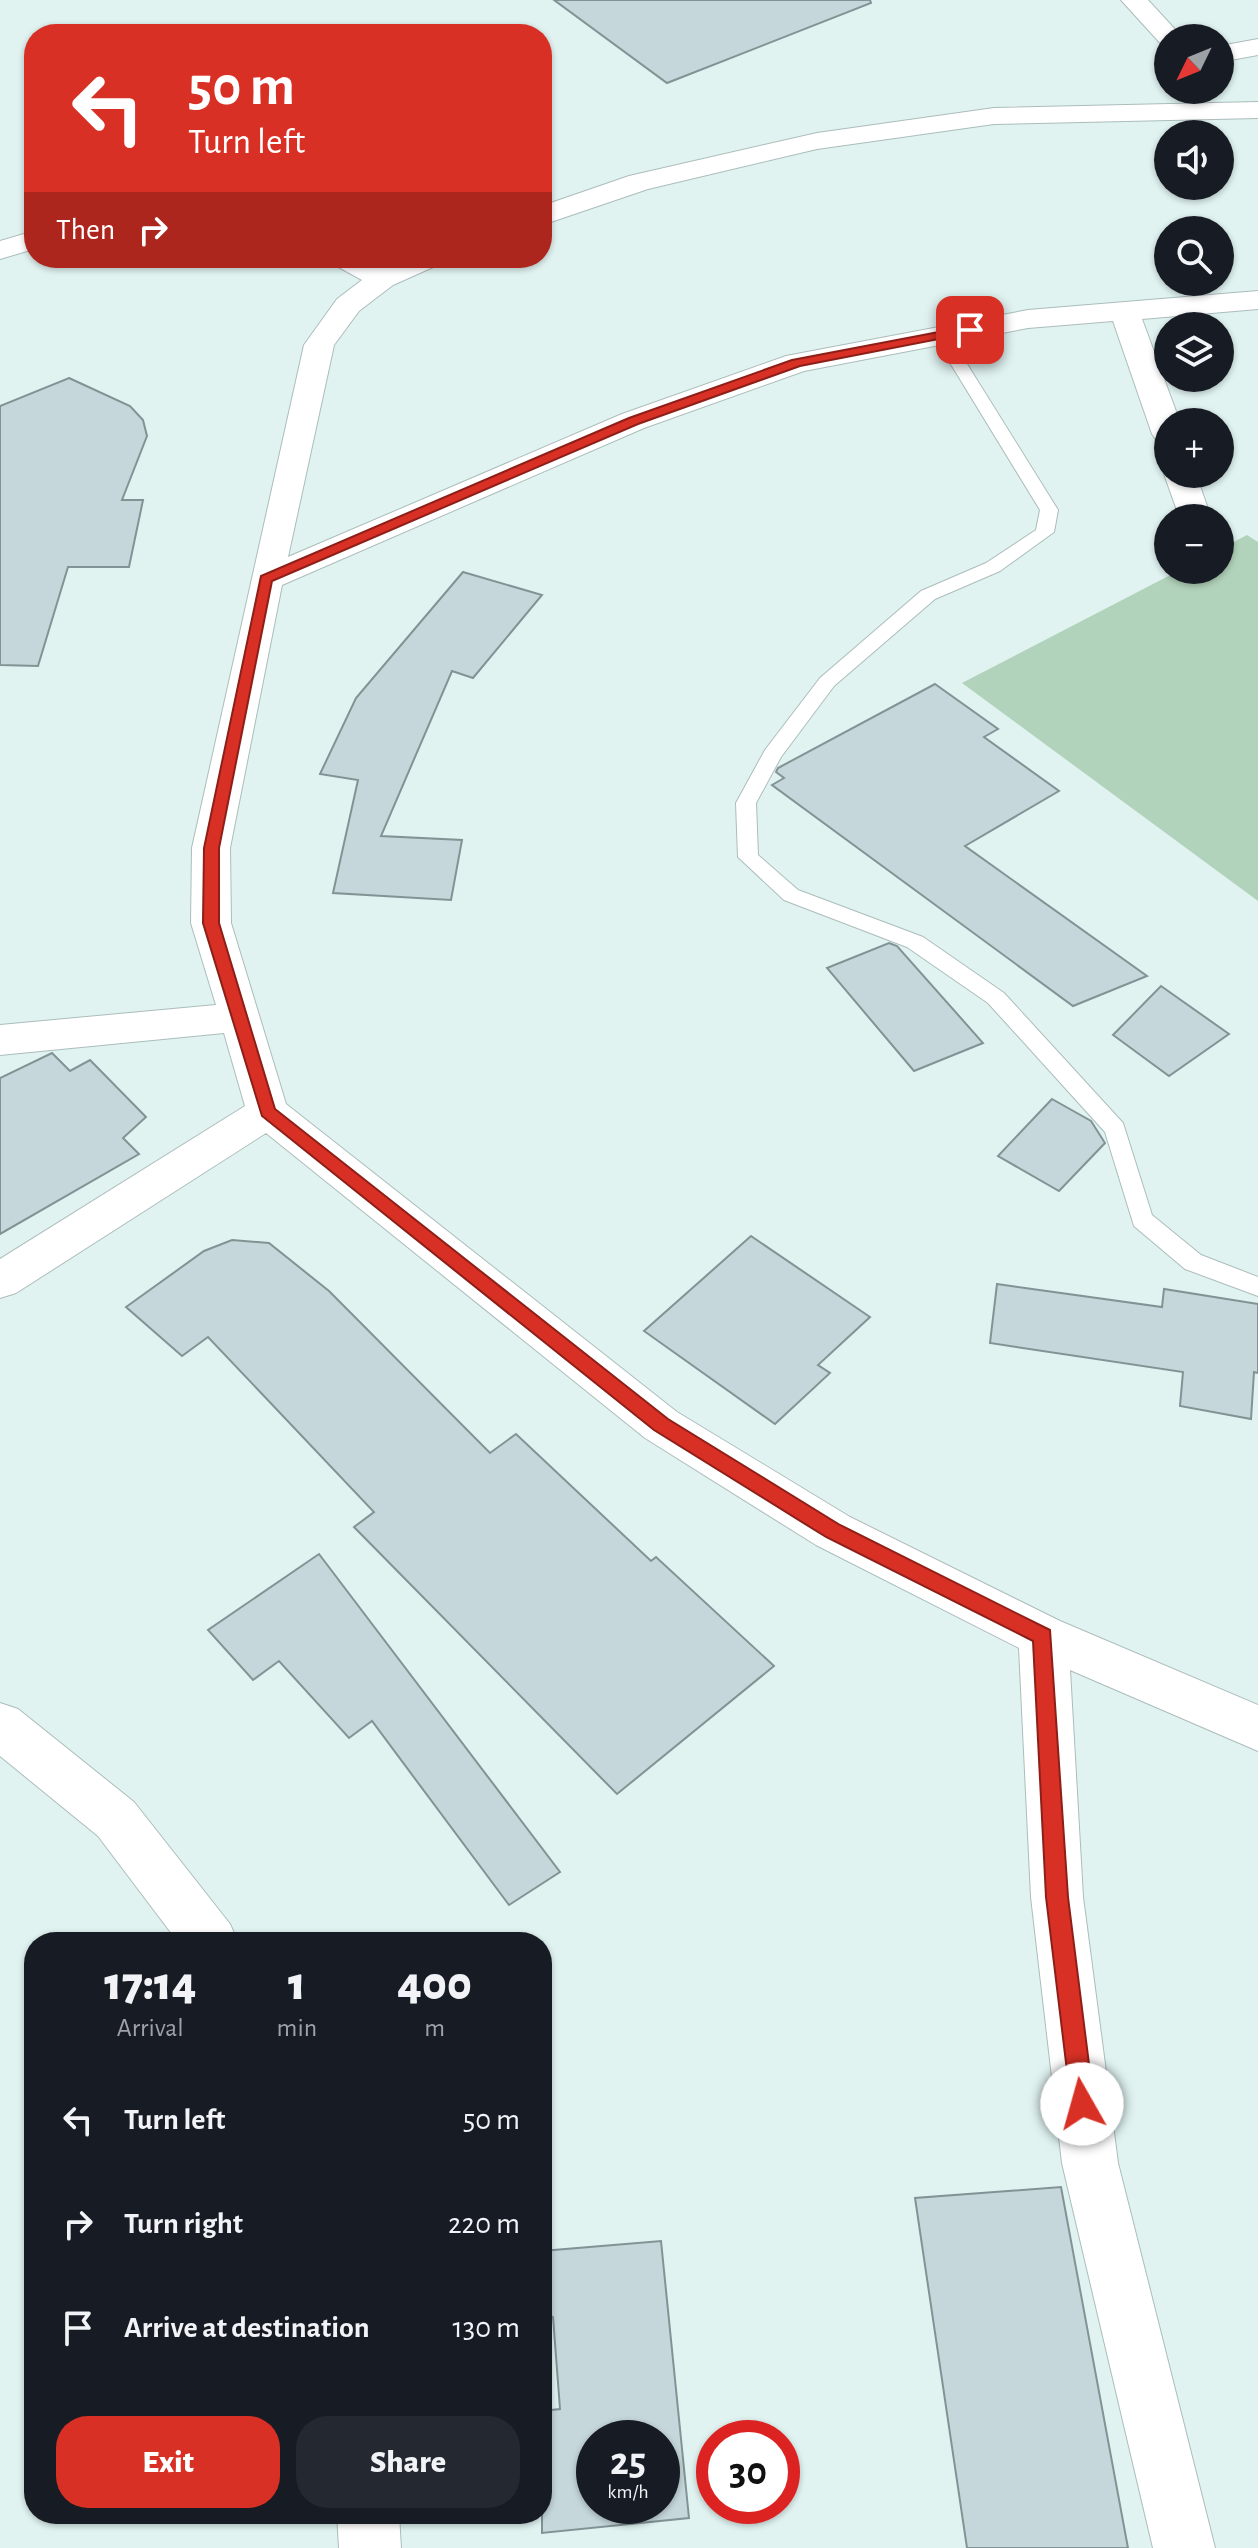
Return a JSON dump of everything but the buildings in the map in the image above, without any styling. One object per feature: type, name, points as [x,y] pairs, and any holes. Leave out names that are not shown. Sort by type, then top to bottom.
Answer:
[{"type":"street","points":[[1134,0],[1157,24]]},
{"type":"street","points":[[1234,51],[1258,47]]},
{"type":"street","points":[[552,212],[639,182],[817,141],[994,116],[1238,103]]},
{"type":"street","points":[[0,250],[24,243]]},
{"type":"street","points":[[362,268],[382,279]]},
{"type":"street","points":[[407,268],[382,279],[348,305],[319,345],[266,579],[211,848],[211,923],[268,1112],[661,1425],[833,1531],[1043,1636],[1258,1729]]},
{"type":"street","points":[[266,579],[633,421],[797,363],[1028,319],[1258,300]]},
{"type":"street","points":[[1124,310],[1159,408]]},
{"type":"street","points":[[0,1040],[239,1017]]},
{"type":"street","points":[[0,1281],[268,1112]]},
{"type":"street","points":[[1043,1636],[1057,1897],[1090,2163],[1184,2548]]},
{"type":"street","points":[[0,1725],[116,1819],[203,1932]]},
{"type":"street","points":[[369,2524],[370,2548]]},
{"type":"lane","points":[[941,335],[1049,510],[1045,532],[993,567],[928,595],[827,682],[772,755],[746,803],[748,857],[791,895],[915,942],[996,998],[1115,1129],[1142,1220],[1193,1262],[1258,1287]]},
{"type":"green space","points":[[1247,535],[1258,542],[1258,901],[962,683],[1154,583],[1234,584],[1234,542]]},
{"type":"route","points":[[970,330],[797,363],[633,421],[266,579],[211,848],[211,923],[268,1112],[661,1425],[833,1531],[1043,1636],[1057,1897],[1082,2104]]}]
